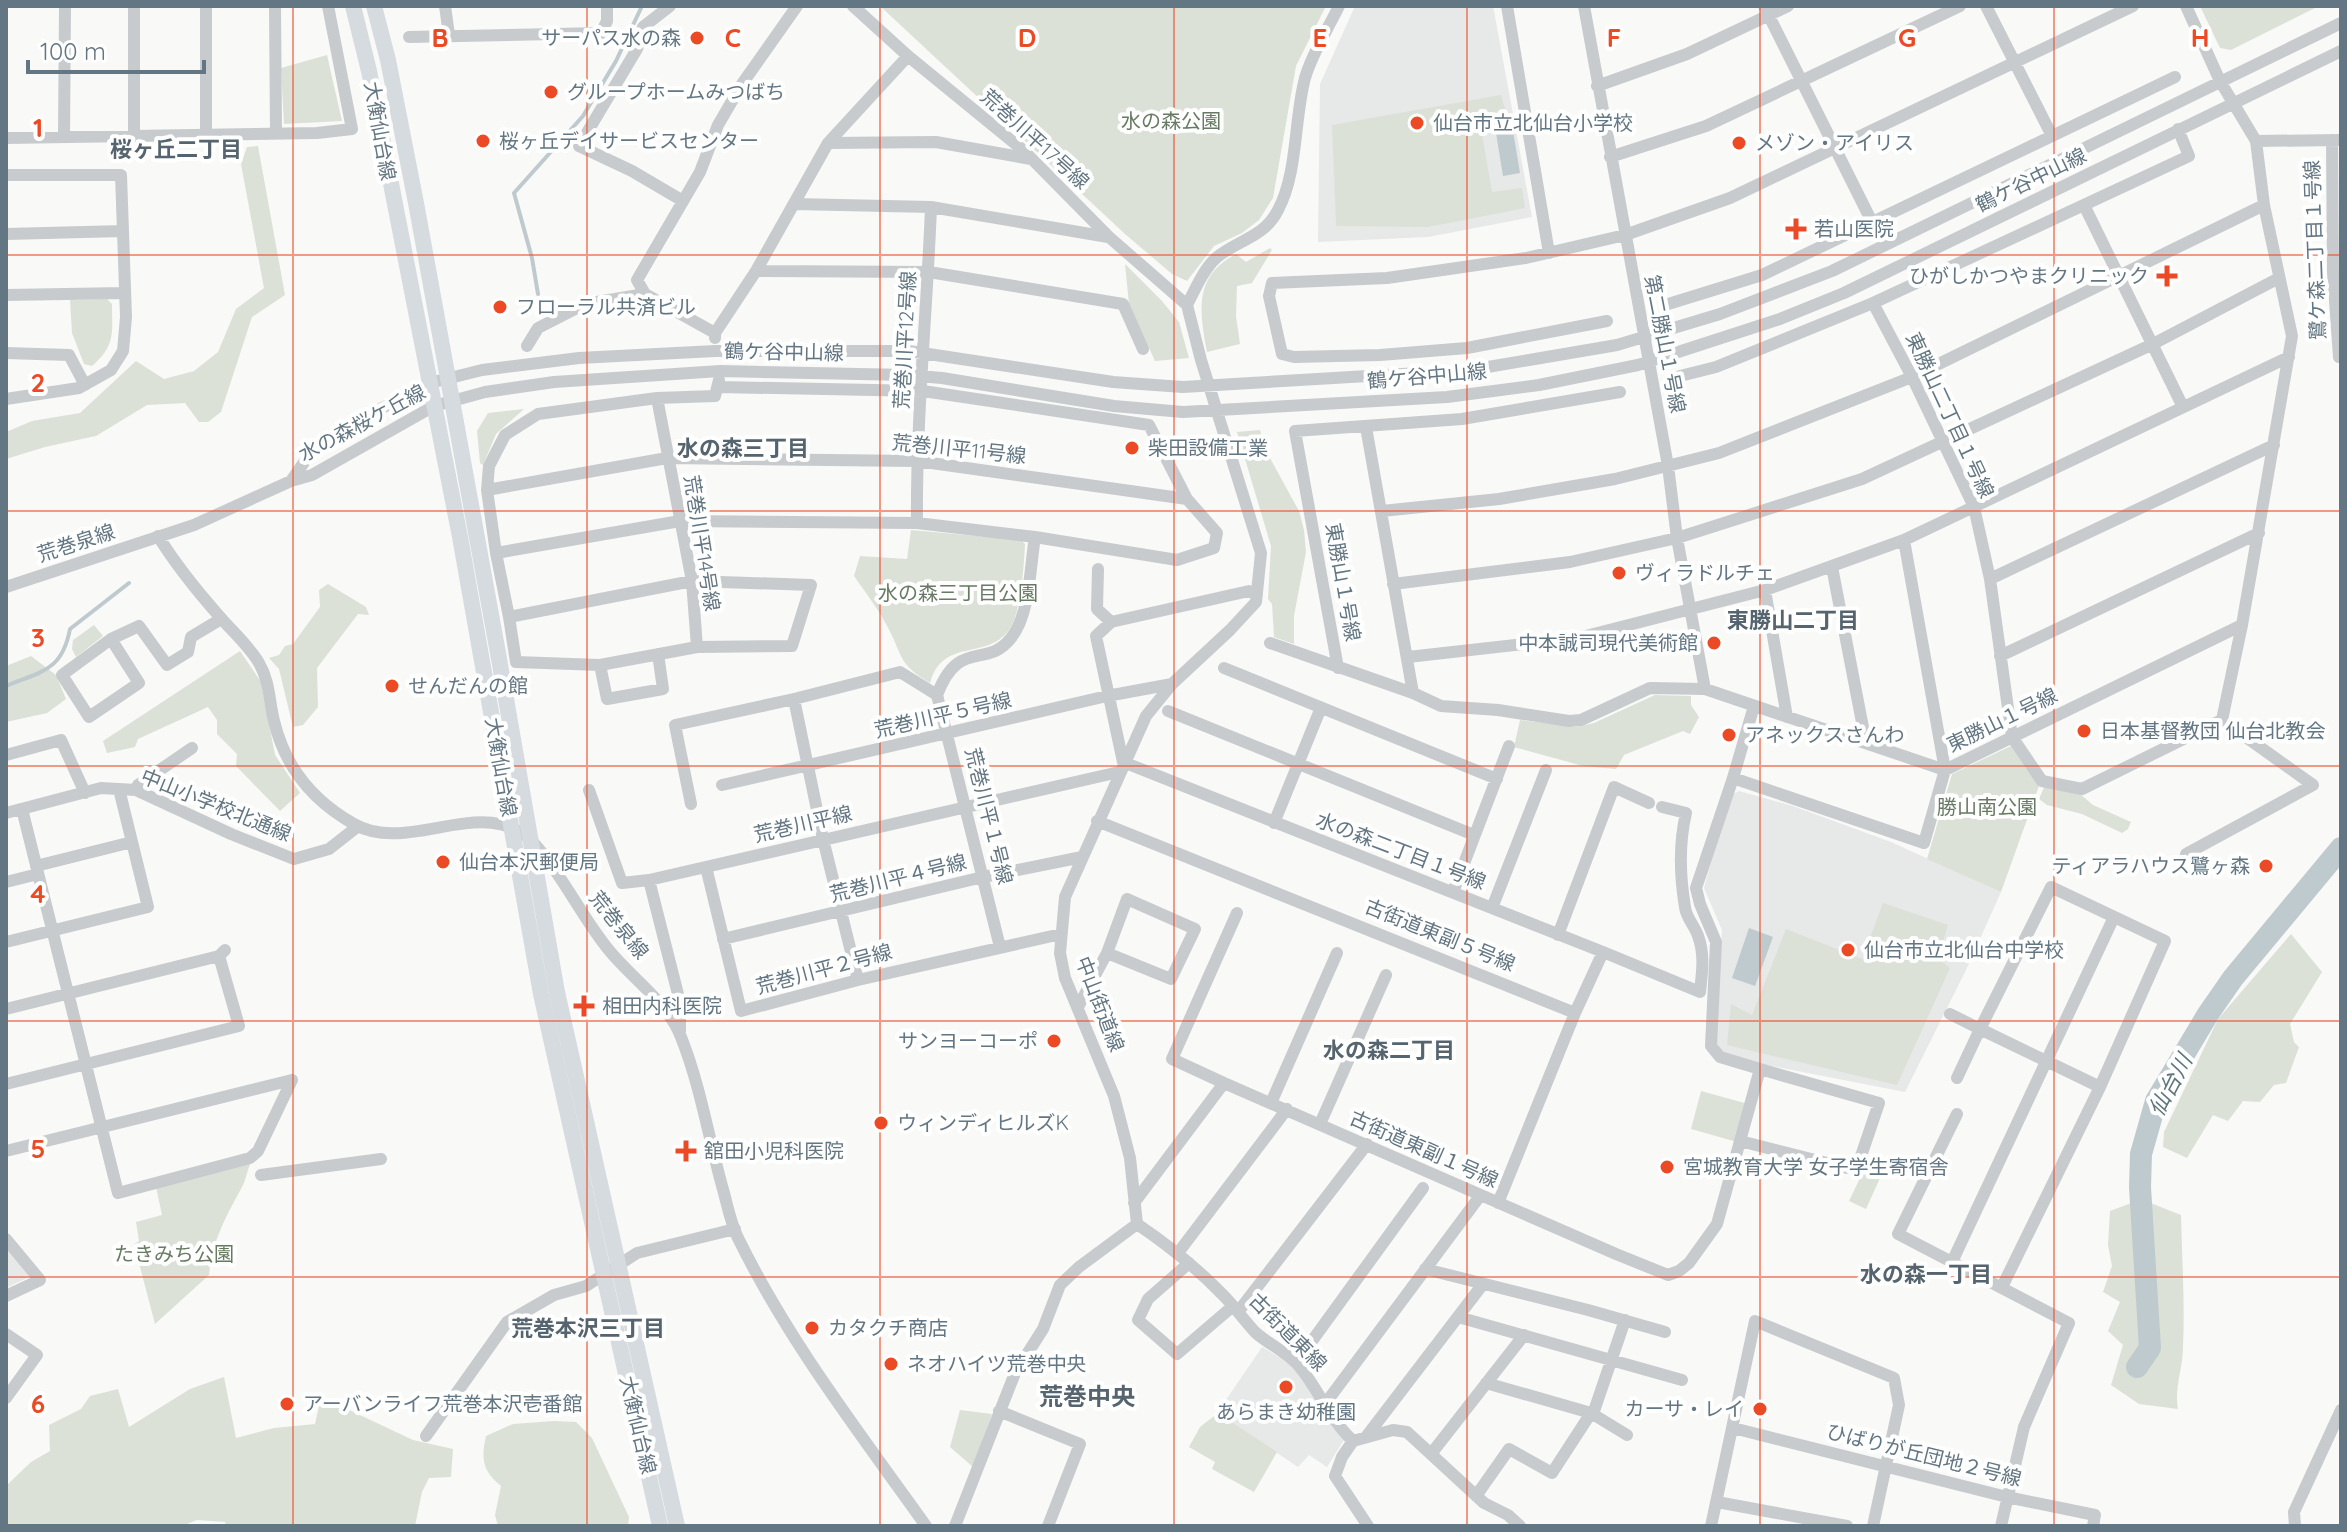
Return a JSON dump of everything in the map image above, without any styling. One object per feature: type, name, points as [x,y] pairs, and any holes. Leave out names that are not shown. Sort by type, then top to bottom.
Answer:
[{"type":"main road","name":"大衡仙台線","points":[[353,6],[369,71],[515,802]]},
{"type":"main road","name":"大衡仙台線","points":[[374,6],[393,88],[451,400],[515,802],[549,993],[660,1526]]},
{"type":"main road","name":"大衡仙台線","points":[[549,993],[677,1526]]},
{"type":"street","points":[[64,137],[65,6]]},
{"type":"street","points":[[134,6],[134,136]]},
{"type":"street","points":[[206,6],[206,135]]},
{"type":"street","points":[[275,6],[276,134]]},
{"type":"street","points":[[6,138],[276,134],[352,129],[328,6]]},
{"type":"street","points":[[445,6],[449,35]]},
{"type":"street","points":[[409,37],[601,33],[607,21],[607,6]]},
{"type":"street","points":[[670,6],[643,27],[637,49],[579,146],[632,171],[683,201]]},
{"type":"street","points":[[715,333],[645,294],[637,280],[700,172],[718,125],[742,84],[797,6]]},
{"type":"street","name":"荒巻川平17号線","points":[[853,6],[1032,159],[1109,237],[1187,305]]},
{"type":"street","points":[[1121,767],[1096,636],[1111,622],[1249,591],[1257,594],[1261,553],[1187,305],[1210,264],[1265,229],[1278,211],[1283,200],[1305,81],[1339,6]]},
{"type":"street","points":[[1507,6],[1549,253]]},
{"type":"street","points":[[1597,86],[1687,54],[1766,11],[1788,6]]},
{"type":"street","points":[[1610,157],[1706,126],[1960,6]]},
{"type":"street","points":[[1986,6],[2051,134]]},
{"type":"street","points":[[1607,321],[1467,348],[1380,355],[1294,357],[1282,354],[1269,296],[1272,283],[1387,278],[1526,258],[1625,235],[1730,198],[2133,6]]},
{"type":"street","points":[[2186,6],[2220,81],[2256,141],[2264,205],[2292,336],[2259,533],[2222,720]]},
{"type":"street","name":"第二勝山１号線","points":[[1587,7],[1597,86],[1668,466],[1677,538],[1705,689]]},
{"type":"street","points":[[1766,11],[1873,224]]},
{"type":"street","name":"水の森桜ケ丘線","points":[[291,481],[314,448],[430,383],[482,370],[579,358],[715,351],[924,352],[1149,385],[1183,387],[1470,370],[1587,351],[1720,314],[1832,271],[2341,23]]},
{"type":"street","name":"鶴ケ谷中山線","points":[[451,400],[508,387],[554,382],[720,371],[923,376],[1114,406],[1171,411],[1401,400],[1523,387],[1594,375],[1707,344],[1844,293],[2341,51]]},
{"type":"street","points":[[715,351],[715,333],[756,271],[828,143],[908,56]]},
{"type":"street","points":[[1665,305],[1762,275],[2175,77]]},
{"type":"street","points":[[2121,104],[2130,125]]},
{"type":"street","points":[[1680,376],[1714,367],[1873,303],[2189,156],[2178,129]]},
{"type":"street","points":[[2256,141],[2337,140]]},
{"type":"street","name":"鷺ケ森二丁目１号線","points":[[2337,140],[2333,272],[2340,357]]},
{"type":"street","points":[[828,143],[936,142],[1032,159]]},
{"type":"street","points":[[1980,170],[1991,194]]},
{"type":"street","points":[[6,175],[121,175],[125,293],[123,351],[111,370],[79,388],[6,399]]},
{"type":"street","points":[[794,204],[931,207],[1109,237]]},
{"type":"street","points":[[2084,205],[2183,407]]},
{"type":"street","points":[[1382,511],[1499,499],[1615,479],[1719,453],[1912,377],[2264,205]]},
{"type":"street","name":"荒巻川平12号線","points":[[917,523],[917,461],[931,207]]},
{"type":"street","points":[[1990,222],[2000,244]]},
{"type":"street","points":[[6,234],[123,231]]},
{"type":"street","points":[[756,271],[929,272],[1123,304],[1143,349]]},
{"type":"street","points":[[1762,275],[1771,296]]},
{"type":"street","points":[[1393,584],[1570,562],[1677,538],[1862,479],[1942,439],[2153,344],[2279,278]]},
{"type":"street","points":[[1713,292],[1720,314]]},
{"type":"street","points":[[6,295],[125,293]]},
{"type":"street","points":[[527,346],[538,328],[585,304],[645,294]]},
{"type":"street","name":"東勝山二丁目１号線","points":[[1873,303],[1974,507],[1990,579],[2012,737]]},
{"type":"street","points":[[1794,314],[1801,332]]},
{"type":"street","points":[[1583,326],[1587,351]]},
{"type":"street","points":[[1707,344],[1714,367]]},
{"type":"street","points":[[1467,348],[1470,370]]},
{"type":"street","points":[[6,353],[69,355],[85,385]]},
{"type":"street","points":[[1380,355],[1381,377]]},
{"type":"street","points":[[1408,657],[1578,638],[1765,590],[1904,540],[2289,357]]},
{"type":"street","points":[[2325,358],[2340,357]]},
{"type":"street","points":[[509,617],[692,581],[811,585],[792,646],[697,647],[600,665],[516,662],[487,490],[489,466],[505,435],[538,414],[657,398],[715,396],[720,371]]},
{"type":"street","points":[[1594,375],[1598,396]]},
{"type":"street","points":[[496,553],[680,521],[917,523],[1035,537],[1177,560],[1214,548],[1217,533],[1187,499],[1149,425],[923,391],[719,387]]},
{"type":"street","points":[[1413,693],[1366,427],[1462,419],[1620,392]]},
{"type":"street","name":"荒巻川平14号線","points":[[657,398],[692,581],[697,647]]},
{"type":"street","name":"水の森桜ケ丘線","points":[[158,536],[194,525],[291,481],[312,475],[434,406],[451,400]]},
{"type":"street","points":[[1401,400],[1403,424]]},
{"type":"street","name":"東勝山１号線","points":[[1366,427],[1295,431],[1338,668],[1413,693],[1441,706],[1498,710],[1569,721],[1581,720],[1650,688],[1705,689],[1945,770],[2242,625]]},
{"type":"street","points":[[1990,579],[2274,445]]},
{"type":"street","name":"荒巻川平11号線","points":[[487,490],[667,458],[917,461],[1187,499]]},
{"type":"street","points":[[2000,656],[2259,533]]},
{"type":"street","name":"荒巻泉線","points":[[6,587],[158,536],[186,576],[259,663],[269,685],[280,746],[302,782],[329,808],[357,827],[382,833],[481,821],[518,831],[537,846],[611,954],[667,1013],[680,1033],[735,1229],[775,1308],[802,1352],[926,1526]]},
{"type":"street","points":[[691,804],[675,725],[900,672],[937,695],[946,673],[954,664],[999,649],[1015,634],[1023,614],[1035,537]]},
{"type":"street","points":[[1733,778],[1924,843],[1945,770],[1904,540]]},
{"type":"street","points":[[1832,567],[1866,743]]},
{"type":"street","points":[[1098,569],[1097,609],[1111,622]]},
{"type":"street","points":[[1765,590],[1787,717]]},
{"type":"street","name":"中山街道線","points":[[1137,1224],[1130,1158],[1114,1096],[1065,978],[1060,953],[1065,897],[1146,716],[1172,684],[1251,608],[1257,594]]},
{"type":"street","points":[[111,639],[139,683],[89,717],[62,675],[111,639],[139,626],[167,665],[188,652],[191,637],[221,619]]},
{"type":"street","points":[[1270,643],[1338,668]]},
{"type":"street","points":[[600,665],[607,699],[663,689],[658,654]]},
{"type":"street","points":[[1224,668],[1320,710],[1497,779]]},
{"type":"street","name":"荒巻川平５号線","points":[[722,785],[1107,696],[1172,684]]},
{"type":"street","name":"荒巻川平１号線","points":[[937,695],[1000,947]]},
{"type":"street","points":[[794,699],[823,839],[858,980]]},
{"type":"street","points":[[1754,706],[1696,888],[1716,942],[1711,1046],[1720,1057],[1879,1103],[1858,1165],[1847,1168],[1740,1141],[1760,1069]]},
{"type":"street","points":[[1274,823],[1320,710]]},
{"type":"street","points":[[1168,711],[1474,835]]},
{"type":"street","points":[[2012,737],[2042,781],[2082,789],[2222,720]]},
{"type":"street","points":[[2202,866],[2186,854],[2313,785],[2222,720]]},
{"type":"street","points":[[6,755],[61,740],[85,793]]},
{"type":"street","points":[[1453,892],[1509,746]]},
{"type":"street","points":[[136,790],[138,785],[192,748]]},
{"type":"street","name":"荒巻川平線","points":[[649,880],[966,807],[1121,767]]},
{"type":"street","name":"水の森二丁目１号線","points":[[1121,767],[1453,892],[1700,992],[1703,957],[1699,937],[1685,909],[1681,874],[1686,813],[1662,807]]},
{"type":"street","points":[[1492,908],[1546,770]]},
{"type":"street","points":[[1558,935],[1614,787],[1649,803]]},
{"type":"street","name":"中山小学校北通線","points":[[6,813],[101,788],[136,790],[294,859],[329,849],[357,827]]},
{"type":"street","points":[[6,942],[148,907],[119,789]]},
{"type":"street","points":[[589,790],[622,883],[649,880],[680,1002],[680,1033]]},
{"type":"street","points":[[6,1151],[101,1126],[292,1080],[258,1151],[250,1158],[118,1193],[101,1126],[69,994],[22,809]]},
{"type":"street","name":"古街道東副５号線","points":[[1097,821],[1575,1013]]},
{"type":"street","points":[[6,882],[132,842]]},
{"type":"street","name":"荒巻川平４号線","points":[[723,939],[843,913],[983,877],[1082,857]]},
{"type":"street","name":"荒巻川平２号線","points":[[706,867],[741,1011],[858,980],[1061,934]]},
{"type":"street","points":[[1957,1078],[2051,887],[2165,941],[2100,1087],[2002,1287]]},
{"type":"street","points":[[1078,1007],[1107,953],[1127,899],[1195,929],[1171,979],[1107,953]]},
{"type":"street","name":"古街道東副１号線","points":[[1237,913],[1172,1059],[1224,1083],[1668,1275],[1689,1263],[1717,1224],[1740,1141]]},
{"type":"street","points":[[1952,1262],[2114,917]]},
{"type":"street","points":[[1498,1203],[1603,952]]},
{"type":"street","points":[[6,1009],[222,953],[239,1026],[6,1084]]},
{"type":"street","points":[[1271,1103],[1337,953]]},
{"type":"street","points":[[1320,1124],[1386,975]]},
{"type":"street","points":[[1950,1014],[2100,1087]]},
{"type":"street","points":[[1134,1203],[1224,1083]]},
{"type":"street","points":[[1178,1253],[1287,1109]]},
{"type":"street","points":[[1957,1114],[1898,1234],[2069,1323],[2024,1427],[2001,1526]]},
{"type":"street","points":[[1189,1263],[1148,1299],[1138,1320],[1177,1354],[1235,1309],[1367,1144]]},
{"type":"street","points":[[261,1175],[381,1159]]},
{"type":"street","points":[[1296,1363],[1423,1188]]},
{"type":"street","points":[[1325,1404],[1480,1196]]},
{"type":"street","points":[[955,1526],[1015,1373],[1043,1329],[1060,1285],[1137,1224]]},
{"type":"street","name":"古街道東線","points":[[1137,1224],[1178,1253],[1258,1335],[1276,1345],[1296,1363],[1342,1431],[1359,1439]]},
{"type":"street","points":[[426,1436],[507,1322],[554,1295],[586,1286],[629,1257],[672,1243],[735,1229]]},
{"type":"street","points":[[6,1239],[40,1280],[6,1296]]},
{"type":"street","points":[[1425,1269],[1665,1332]]},
{"type":"street","points":[[1368,1526],[1335,1476],[1342,1457],[1483,1284]]},
{"type":"street","points":[[1458,1317],[1682,1380]]},
{"type":"street","points":[[1476,1496],[1509,1449],[1552,1473],[1592,1414],[1625,1320]]},
{"type":"street","points":[[1711,1526],[1755,1321],[1894,1378],[1899,1405],[1873,1526]]},
{"type":"street","points":[[6,1334],[37,1355],[6,1398]]},
{"type":"street","points":[[1431,1454],[1524,1335]]},
{"type":"street","points":[[1486,1383],[1592,1414],[1627,1435]]},
{"type":"street","points":[[2295,1526],[2294,1512],[2341,1410]]},
{"type":"street","points":[[999,1411],[1080,1444],[1048,1526]]},
{"type":"street","name":"ひばりが丘団地２号線","points":[[1733,1428],[2007,1497],[2095,1515],[2093,1526]]},
{"type":"street","points":[[1359,1439],[1393,1430],[1407,1432],[1476,1496],[1520,1526]]},
{"type":"street","points":[[1717,1502],[1847,1526]]},
{"type":"shaded area","name":"仙台市立北仙台小学校","points":[[1355,6],[1493,6],[1532,217],[1428,237],[1318,242],[1320,84]]},
{"type":"shaded area","points":[[1513,131],[1520,173],[1503,176],[1496,133]]},
{"type":"shaded area","name":"仙台市立北仙台中学校","points":[[1739,791],[1793,806],[1891,842],[2001,892],[1905,1092],[1726,1057],[1715,1043],[1722,930],[1704,888],[1728,797]]},
{"type":"shaded area","points":[[1749,928],[1773,937],[1755,986],[1732,978]]},
{"type":"shaded area","points":[[6,1248],[31,1276],[6,1288]]},
{"type":"shaded area","points":[[1262,1347],[1291,1364],[1344,1440],[1327,1467],[1309,1455],[1298,1467],[1217,1413]]},
{"type":"green space","name":"水の森公園","points":[[880,6],[1326,6],[1296,66],[1273,198],[1259,220],[1242,233],[1214,246],[1187,281],[1172,274],[1125,234]]},
{"type":"green space","points":[[2200,6],[2319,6],[2231,50],[2220,48]]},
{"type":"green space","points":[[327,55],[342,121],[284,124],[281,68]]},
{"type":"green space","points":[[1501,95],[1505,109],[1479,117],[1492,192],[1522,188],[1525,208],[1428,227],[1336,226],[1332,125]]},
{"type":"green space","points":[[258,146],[285,295],[252,317],[221,412],[208,422],[199,422],[185,403],[147,405],[96,436],[6,459],[6,432],[32,421],[80,413],[136,361],[164,379],[194,371],[218,352],[236,309],[264,288],[241,164],[247,147]]},
{"type":"green space","points":[[1270,248],[1272,250],[1252,283],[1237,286],[1236,316],[1240,344],[1207,352],[1202,322],[1206,284],[1222,263],[1236,254],[1246,262]]},
{"type":"green space","points":[[1125,264],[1179,322],[1189,358],[1155,361],[1129,304]]},
{"type":"green space","points":[[107,299],[112,304],[109,345],[92,366],[84,364],[72,333],[70,300]]},
{"type":"green space","points":[[524,409],[496,434],[483,465],[480,463],[477,431],[488,413]]},
{"type":"green space","points":[[1260,430],[1265,449],[1299,511],[1304,530],[1306,552],[1294,616],[1294,644],[1274,637],[1272,604],[1268,599],[1271,546],[1237,432]]},
{"type":"green space","name":"水の森三丁目公園","points":[[911,530],[1021,540],[1025,544],[1019,601],[1009,630],[989,645],[955,654],[945,660],[936,669],[930,683],[906,663],[882,618],[854,576],[860,556],[907,559]]},
{"type":"green space","points":[[328,584],[366,607],[369,615],[358,614],[317,668],[318,707],[303,725],[293,727],[279,669],[269,658],[279,655],[285,646],[293,644],[320,607],[319,590]]},
{"type":"green space","points":[[94,625],[103,636],[76,657],[72,649],[73,640]]},
{"type":"green space","points":[[240,651],[261,682],[275,755],[300,793],[280,811],[236,766],[237,754],[217,734],[217,720],[208,707],[138,739],[135,747],[107,753],[103,741]]},
{"type":"green space","points":[[31,656],[56,675],[66,699],[47,713],[6,722],[6,666]]},
{"type":"green space","points":[[1655,695],[1691,696],[1691,705],[1699,717],[1690,734],[1683,731],[1624,755],[1616,769],[1583,766],[1514,747],[1520,720],[1576,727],[1594,723]]},
{"type":"green space","name":"勝山南公園","points":[[2011,746],[2039,786],[2001,892],[1927,859],[1952,774]]},
{"type":"green space","points":[[2045,785],[2079,793],[2093,805],[2131,822],[2128,829],[2122,833],[2082,814],[2047,805],[2039,799]]},
{"type":"green space","points":[[1883,903],[1948,925],[1938,958],[1950,968],[1897,1085],[1727,1045],[1731,1004],[1752,1015],[1786,929],[1862,959]]},
{"type":"green space","points":[[2291,934],[2322,972],[2290,1024],[2294,1042],[2299,1047],[2286,1083],[2274,1085],[2260,1102],[2243,1101],[2228,1121],[2213,1115],[2187,1158],[2163,1147],[2164,1132],[2218,1019]]},
{"type":"green space","points":[[1701,1091],[1748,1104],[1737,1142],[1691,1129]]},
{"type":"green space","name":"たきみち公園","points":[[252,1161],[217,1239],[209,1275],[155,1324],[134,1244],[139,1241],[136,1222],[162,1215],[156,1187]]},
{"type":"green space","points":[[1862,1174],[1880,1178],[1866,1209],[1849,1201]]},
{"type":"green space","points":[[2134,1202],[2140,1349],[2130,1363],[2142,1374],[2160,1350],[2148,1202],[2181,1215],[2184,1330],[2178,1409],[2139,1404],[2111,1385],[2123,1345],[2108,1331],[2120,1302],[2103,1292],[2112,1266],[2108,1245],[2110,1211]]},
{"type":"green space","points":[[224,1377],[236,1438],[274,1428],[315,1424],[319,1406],[330,1401],[413,1440],[453,1449],[451,1477],[429,1478],[422,1492],[415,1526],[226,1526],[225,1522],[197,1520],[182,1526],[6,1526],[6,1486],[31,1462],[50,1451],[49,1425],[81,1409],[90,1396],[118,1389],[129,1427],[190,1389]]},
{"type":"green space","points":[[960,1410],[992,1414],[973,1467],[950,1447]]},
{"type":"green space","points":[[1218,1413],[1277,1452],[1254,1492],[1212,1469],[1215,1462],[1189,1447],[1200,1427]]},
{"type":"green space","points":[[576,1422],[592,1438],[629,1517],[628,1526],[498,1526],[495,1515],[501,1486],[484,1464],[486,1436],[513,1424]]},
{"type":"waterway","points":[[538,294],[532,258],[514,193],[583,116],[616,61],[642,6]]},
{"type":"waterway","points":[[6,686],[56,662],[70,629],[129,583]]},
{"type":"waterway","name":"仙台川","points":[[2137,1367],[2150,1348],[2140,1187],[2141,1154],[2156,1101],[2233,978],[2341,848]]},
{"type":"place","name":"サーパス水の森","points":[[697,38]]},
{"type":"place","name":"グループホームみつばち","points":[[551,92]]},
{"type":"place","name":"仙台市立北仙台小学校","points":[[1417,123]]},
{"type":"place","name":"桜ヶ丘デイサービスセンター","points":[[483,141]]},
{"type":"place","name":"メゾン・アイリス","points":[[1739,143]]},
{"type":"place","name":"若山医院","points":[[1796,229]]},
{"type":"place","name":"ひがしかつやまクリニック","points":[[2167,276]]},
{"type":"place","name":"フローラル共済ビル","points":[[500,307]]},
{"type":"place","name":"柴田設備工業","points":[[1132,448]]},
{"type":"place","name":"ヴィラドルチェ","points":[[1619,573]]},
{"type":"place","name":"中本誠司現代美術館","points":[[1714,643]]},
{"type":"place","name":"せんだんの館","points":[[392,686]]},
{"type":"place","name":"日本基督教団 仙台北教会","points":[[2084,731]]},
{"type":"place","name":"アネックスさんわ","points":[[1729,735]]},
{"type":"place","name":"仙台本沢郵便局","points":[[443,862]]},
{"type":"place","name":"ティアラハウス鷺ヶ森","points":[[2266,866]]},
{"type":"place","name":"仙台市立北仙台中学校","points":[[1848,950]]},
{"type":"place","name":"相田内科医院","points":[[584,1006]]},
{"type":"place","name":"サンヨーコーポ","points":[[1054,1041]]},
{"type":"place","name":"ウィンディヒルズK","points":[[881,1123]]},
{"type":"place","name":"舘田小児科医院","points":[[686,1151]]},
{"type":"place","name":"宮城教育大学 女子学生寄宿舎","points":[[1667,1167]]},
{"type":"place","name":"カタクチ商店","points":[[812,1328]]},
{"type":"place","name":"ネオハイツ荒巻中央","points":[[891,1364]]},
{"type":"place","name":"あらまき幼稚園","points":[[1286,1387]]},
{"type":"place","name":"アーバンライフ荒巻本沢壱番館","points":[[287,1404]]},
{"type":"place","name":"カーサ・レイ","points":[[1760,1409]]},
{"type":"district","name":"桜ヶ丘二丁目","points":[[176,149]]},
{"type":"district","name":"水の森三丁目","points":[[743,448]]},
{"type":"district","name":"東勝山二丁目","points":[[1793,620]]},
{"type":"district","name":"水の森二丁目","points":[[1389,1050]]},
{"type":"district","name":"水の森一丁目","points":[[1926,1274]]},
{"type":"district","name":"荒巻本沢三丁目","points":[[588,1328]]},
{"type":"district","name":"荒巻中央","points":[[1087,1397]]}]
